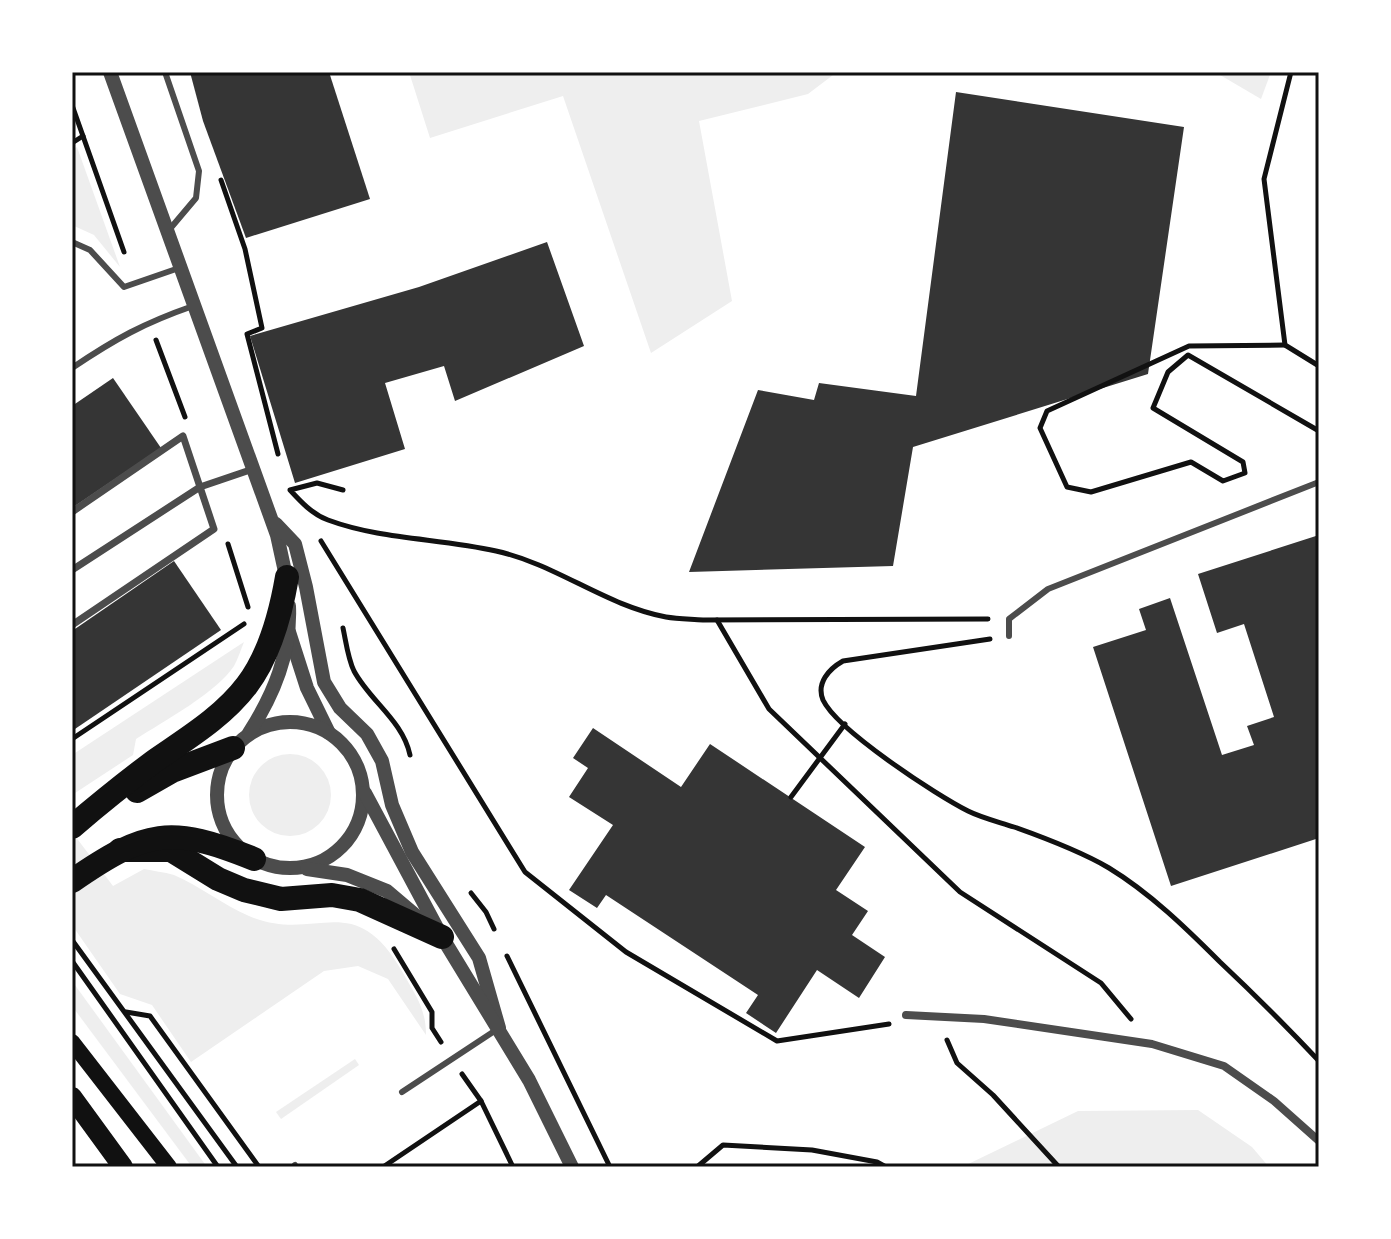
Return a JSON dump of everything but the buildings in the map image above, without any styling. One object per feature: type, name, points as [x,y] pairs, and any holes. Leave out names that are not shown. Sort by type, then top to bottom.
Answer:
[{"type":"highway","points":[[72,827],[115,790],[224,711],[249,683],[272,636],[287,577]]},
{"type":"highway","points":[[72,827],[172,771],[241,740]]},
{"type":"highway","points":[[72,881],[120,850],[171,836],[214,843],[254,859]]},
{"type":"highway","points":[[120,850],[171,850],[218,879],[244,890],[281,899],[332,895],[360,900],[442,937]]},
{"type":"main road","points":[[72,1042],[169,1167]]},
{"type":"main road","points":[[72,1097],[123,1167]]},
{"type":"street","points":[[110,72],[273,521],[287,577],[289,632],[280,675],[264,709],[222,766],[216,787],[217,808],[224,828],[237,846],[254,859],[274,866],[347,875],[387,891],[442,937]]},
{"type":"street","points":[[72,512],[183,436],[214,529],[72,625]]},
{"type":"street","points":[[72,570],[200,487],[253,469]]},
{"type":"street","points":[[273,521],[295,544],[324,682],[340,708],[367,734],[382,761],[392,805],[412,852],[479,958],[499,1028]]},
{"type":"street","points":[[289,632],[307,688],[329,733]]},
{"type":"street","points":[[241,740],[269,724],[289,721],[310,724],[329,733],[346,748],[358,767],[363,789],[377,820],[442,937],[529,1080],[572,1167]]},
{"type":"street","points":[[296,867],[318,863],[337,851],[352,833],[361,812],[363,789]]},
{"type":"street","points":[[906,1015],[984,1019],[1152,1044],[1224,1066],[1274,1101],[1319,1141]]},
{"type":"lane","points":[[165,72],[199,171],[196,198],[169,230]]},
{"type":"lane","points":[[72,242],[90,250],[124,287],[182,267]]},
{"type":"lane","points":[[72,368],[121,336],[196,305]]},
{"type":"lane","points":[[1009,636],[1009,619],[1048,589],[1319,482]]},
{"type":"lane","points":[[402,1092],[499,1028]]},
{"type":"path","points":[[1285,345],[1264,179],[1291,72]]},
{"type":"path","points":[[72,143],[83,136]]},
{"type":"path","points":[[218,174],[245,249],[262,328],[247,334],[278,456],[253,469]]},
{"type":"path","points":[[1319,366],[1285,345],[1189,346],[1047,411],[1040,428],[1067,487],[1091,492],[1191,462],[1223,481],[1245,473],[1243,462],[1153,408],[1168,372],[1188,355],[1319,431]]},
{"type":"path","points":[[286,479],[303,517]]},
{"type":"path","points":[[290,490],[317,483],[343,490]]},
{"type":"path","points":[[290,490],[304,506],[325,519],[367,532],[497,551],[550,568],[628,604],[665,617],[717,620],[1009,619]]},
{"type":"path","points":[[317,536],[525,872],[626,952],[777,1041],[938,1017],[957,1063],[993,1095],[1059,1167]]},
{"type":"path","points":[[324,545],[330,574]]},
{"type":"path","points":[[339,616],[354,671],[390,716],[408,746],[410,759]]},
{"type":"path","points":[[717,620],[769,709],[960,892],[1101,983],[1152,1044]]},
{"type":"path","points":[[1009,636],[843,661],[832,667],[824,677],[821,691],[824,701],[845,724],[921,784],[970,812],[1034,834],[1108,867],[1173,916],[1319,1061]]},
{"type":"path","points":[[791,797],[845,724]]},
{"type":"path","points":[[469,890],[486,912],[498,936]]},
{"type":"path","points":[[72,940],[237,1167]]},
{"type":"path","points":[[504,949],[610,1167]]},
{"type":"path","points":[[72,961],[218,1167]]},
{"type":"path","points":[[125,1012],[150,1016],[259,1167]]},
{"type":"path","points":[[452,1059],[481,1101],[513,1167]]},
{"type":"path","points":[[383,1167],[481,1101]]},
{"type":"path","points":[[697,1167],[723,1145],[755,1145],[812,1150],[877,1162],[886,1167]]},
{"type":"shaded area","points":[[409,72],[837,72],[808,94],[699,121],[732,301],[651,353],[563,96],[430,138]]},
{"type":"shaded area","points":[[1215,72],[1271,72],[1261,99]]},
{"type":"shaded area","points":[[77,147],[120,267],[94,235],[72,225],[72,150]]},
{"type":"shaded area","points":[[244,642],[234,666],[215,686],[136,739],[133,755],[72,795],[72,755]]},
{"type":"shaded area","points":[[290,754],[306,757],[319,766],[328,779],[331,795],[328,811],[319,824],[306,833],[290,836],[274,833],[261,824],[252,811],[249,795],[252,779],[261,766],[274,757]]},
{"type":"shaded area","points":[[72,832],[113,886],[144,869],[174,875],[239,912],[273,923],[332,922],[350,924],[367,931],[385,946],[403,973],[422,1010],[426,1035],[388,979],[358,966],[324,971],[191,1062],[152,1005],[120,994],[72,925]]},
{"type":"shaded area","points":[[72,981],[207,1167],[192,1167],[72,1006]]},
{"type":"shaded area","points":[[355,1059],[359,1065],[281,1119],[276,1112]]},
{"type":"shaded area","points":[[1198,1110],[1252,1147],[1269,1167],[962,1167],[1078,1111]]}]
